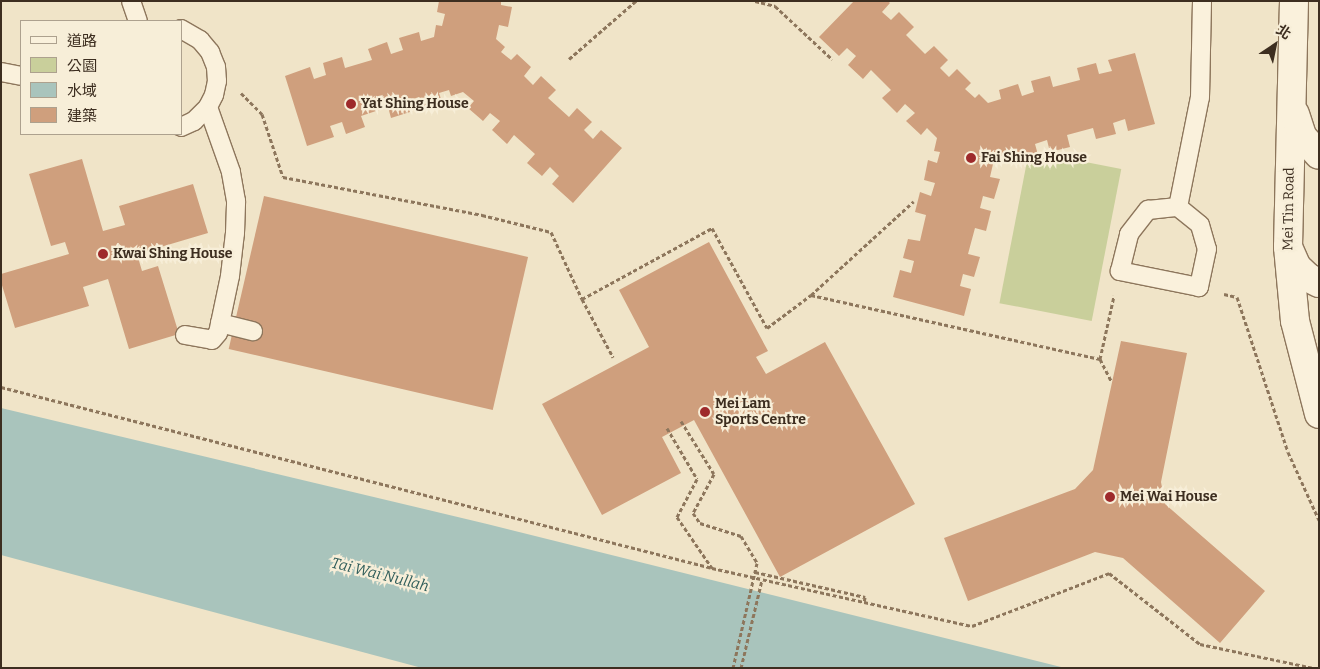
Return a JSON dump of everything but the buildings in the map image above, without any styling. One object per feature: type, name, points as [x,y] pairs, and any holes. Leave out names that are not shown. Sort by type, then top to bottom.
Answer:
[{"type":"street","name":"Mei Tin Road","points":[[1294,1],[1288,247],[1295,321],[1319,414]]},
{"type":"street","points":[[1293,98],[1295,113],[1302,136],[1319,155]]},
{"type":"street","points":[[1288,247],[1297,268],[1309,278],[1319,283]]},
{"type":"lane","points":[[131,1],[138,20]]},
{"type":"lane","points":[[1178,207],[1200,97],[1202,1]]},
{"type":"lane","points":[[182,30],[200,40],[210,52],[216,67],[215,88],[208,107],[194,121],[182,127]]},
{"type":"lane","points":[[1,72],[20,76]]},
{"type":"lane","points":[[185,335],[212,340],[218,333],[230,276],[236,201],[231,172],[208,107]]},
{"type":"lane","points":[[1178,207],[1200,225],[1207,249],[1199,288],[1120,271],[1129,234],[1148,210],[1178,207]]},
{"type":"lane","points":[[220,323],[253,331]]},
{"type":"path","points":[[569,59],[636,1]]},
{"type":"path","points":[[755,1],[775,6],[832,59]]},
{"type":"path","points":[[216,67],[262,114],[283,177],[482,215],[551,232],[582,299],[614,357]]},
{"type":"path","points":[[582,299],[712,228],[767,328],[811,295],[914,201]]},
{"type":"path","points":[[1111,381],[1100,359],[1120,271]]},
{"type":"path","points":[[1199,288],[1237,298],[1288,452],[1319,520]]},
{"type":"path","points":[[811,295],[1100,359]]},
{"type":"path","points":[[1,386],[712,568],[972,626],[1109,573],[1200,644],[1314,668]]},
{"type":"path","points":[[681,421],[714,474],[693,513],[700,523],[741,536],[757,563],[732,668]]},
{"type":"path","points":[[667,428],[697,479],[677,517],[712,568]]},
{"type":"path","points":[[755,572],[865,597],[864,603]]},
{"type":"path","points":[[741,668],[762,580]]},
{"type":"green space","points":[[1029,151],[1121,169],[1092,321],[999,303]]},
{"type":"water","name":"Tai Wai Nullah","points":[[1,408],[487,524],[1065,668],[422,668],[1,555]]},
{"type":"place","name":"Yat Shing House","points":[[351,104]]},
{"type":"place","name":"Fai Shing House","points":[[971,158]]},
{"type":"place","name":"Kwai Shing House","points":[[103,254]]},
{"type":"place","name":"Mei Lam Sports Centre","points":[[705,412]]},
{"type":"place","name":"Mei Wai House","points":[[1110,497]]}]
